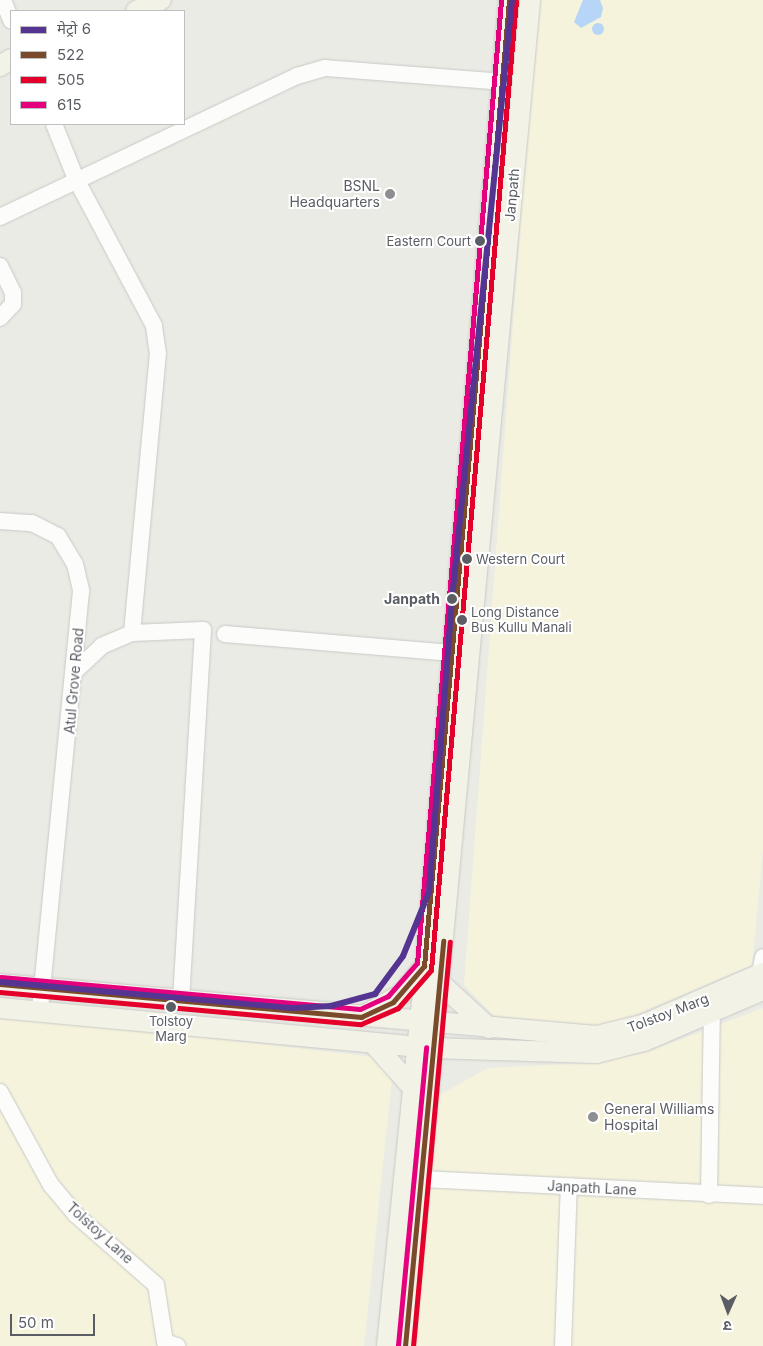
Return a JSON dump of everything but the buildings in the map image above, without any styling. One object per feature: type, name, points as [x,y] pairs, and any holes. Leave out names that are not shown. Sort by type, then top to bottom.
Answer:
[{"type":"main road","points":[[138,10],[161,0]]},
{"type":"main road","name":"Janpath","points":[[427,1023],[424,966],[509,0]]},
{"type":"main road","name":"Janpath","points":[[387,1346],[412,1087],[424,1047],[427,1023],[439,982],[530,0]]},
{"type":"main road","points":[[361,1017],[402,994],[424,966]]},
{"type":"main road","name":"Tolstoy Marg","points":[[0,984],[181,999],[427,1023],[607,1035],[645,1024],[762,973]]},
{"type":"main road","name":"Tolstoy Marg","points":[[0,1008],[424,1047],[606,1052],[712,1013],[762,973]]},
{"type":"main road","points":[[439,982],[489,1028]]},
{"type":"main road","points":[[373,1043],[412,1087]]},
{"type":"main road","name":"Janpath","points":[[404,1346],[429,1074],[424,1047]]},
{"type":"main road","points":[[429,1074],[469,1049]]},
{"type":"street","points":[[2,0],[10,18]]},
{"type":"street","points":[[0,217],[76,178],[297,76],[325,68],[502,82]]},
{"type":"street","points":[[54,125],[76,178],[154,326],[158,353],[132,633]]},
{"type":"street","points":[[0,266],[13,293],[13,304],[0,318]]},
{"type":"street","name":"Atul Grove Road","points":[[0,521],[32,523],[58,536],[75,564],[82,591],[76,670],[51,892],[40,1012]]},
{"type":"street","points":[[76,670],[102,646],[132,633],[203,630],[181,999]]},
{"type":"street","points":[[225,634],[452,653]]},
{"type":"street","points":[[709,1195],[712,1013]]},
{"type":"street","name":"Tolstoy Lane","points":[[0,1092],[51,1185],[75,1214],[156,1285],[166,1342],[177,1346]]},
{"type":"street","name":"Janpath Lane","points":[[420,1179],[709,1195],[763,1196]]},
{"type":"street","points":[[562,1346],[569,1186]]},
{"type":"shaded area","points":[[537,0],[763,0],[763,851],[752,965],[604,1028],[494,1016],[464,985]]},
{"type":"shaded area","points":[[763,1008],[763,1346],[415,1346],[440,1095],[488,1068],[596,1063],[648,1052]]},
{"type":"shaded area","points":[[22,1016],[375,1057],[392,1078],[364,1346],[0,1346],[0,1019]]},
{"type":"water","points":[[583,0],[600,0],[603,8],[601,17],[581,28],[574,22]]},
{"type":"water","points":[[598,23],[604,29],[598,35],[592,29]]},
{"type":"metro line","name":"6","points":[[0,982],[293,1008],[331,1006],[375,994],[403,956],[429,892],[452,599],[512,0]]},
{"type":"transit line","name":"615","points":[[1,977],[360,1009],[388,996],[417,963],[501,0]]},
{"type":"transit line","name":"522","points":[[0,984],[361,1017],[393,1002],[424,966],[509,0]]},
{"type":"transit line","name":"505","points":[[0,992],[361,1024],[398,1008],[431,970],[516,1]]},
{"type":"transit line","name":"522","points":[[405,1346],[443,941]]},
{"type":"transit line","name":"505","points":[[413,1346],[450,942]]},
{"type":"transit line","name":"615","points":[[398,1345],[426,1047]]},
{"type":"place","name":"BSNL Headquarters","points":[[390,194]]},
{"type":"place","name":"Eastern Court","points":[[480,241]]},
{"type":"place","name":"Western Court","points":[[467,559]]},
{"type":"place","name":"Janpath","points":[[452,599]]},
{"type":"place","name":"Long Distance Bus Kullu Manali","points":[[462,620]]},
{"type":"place","name":"Tolstoy Marg","points":[[171,1007]]},
{"type":"place","name":"General Williams Hospital","points":[[593,1117]]}]
